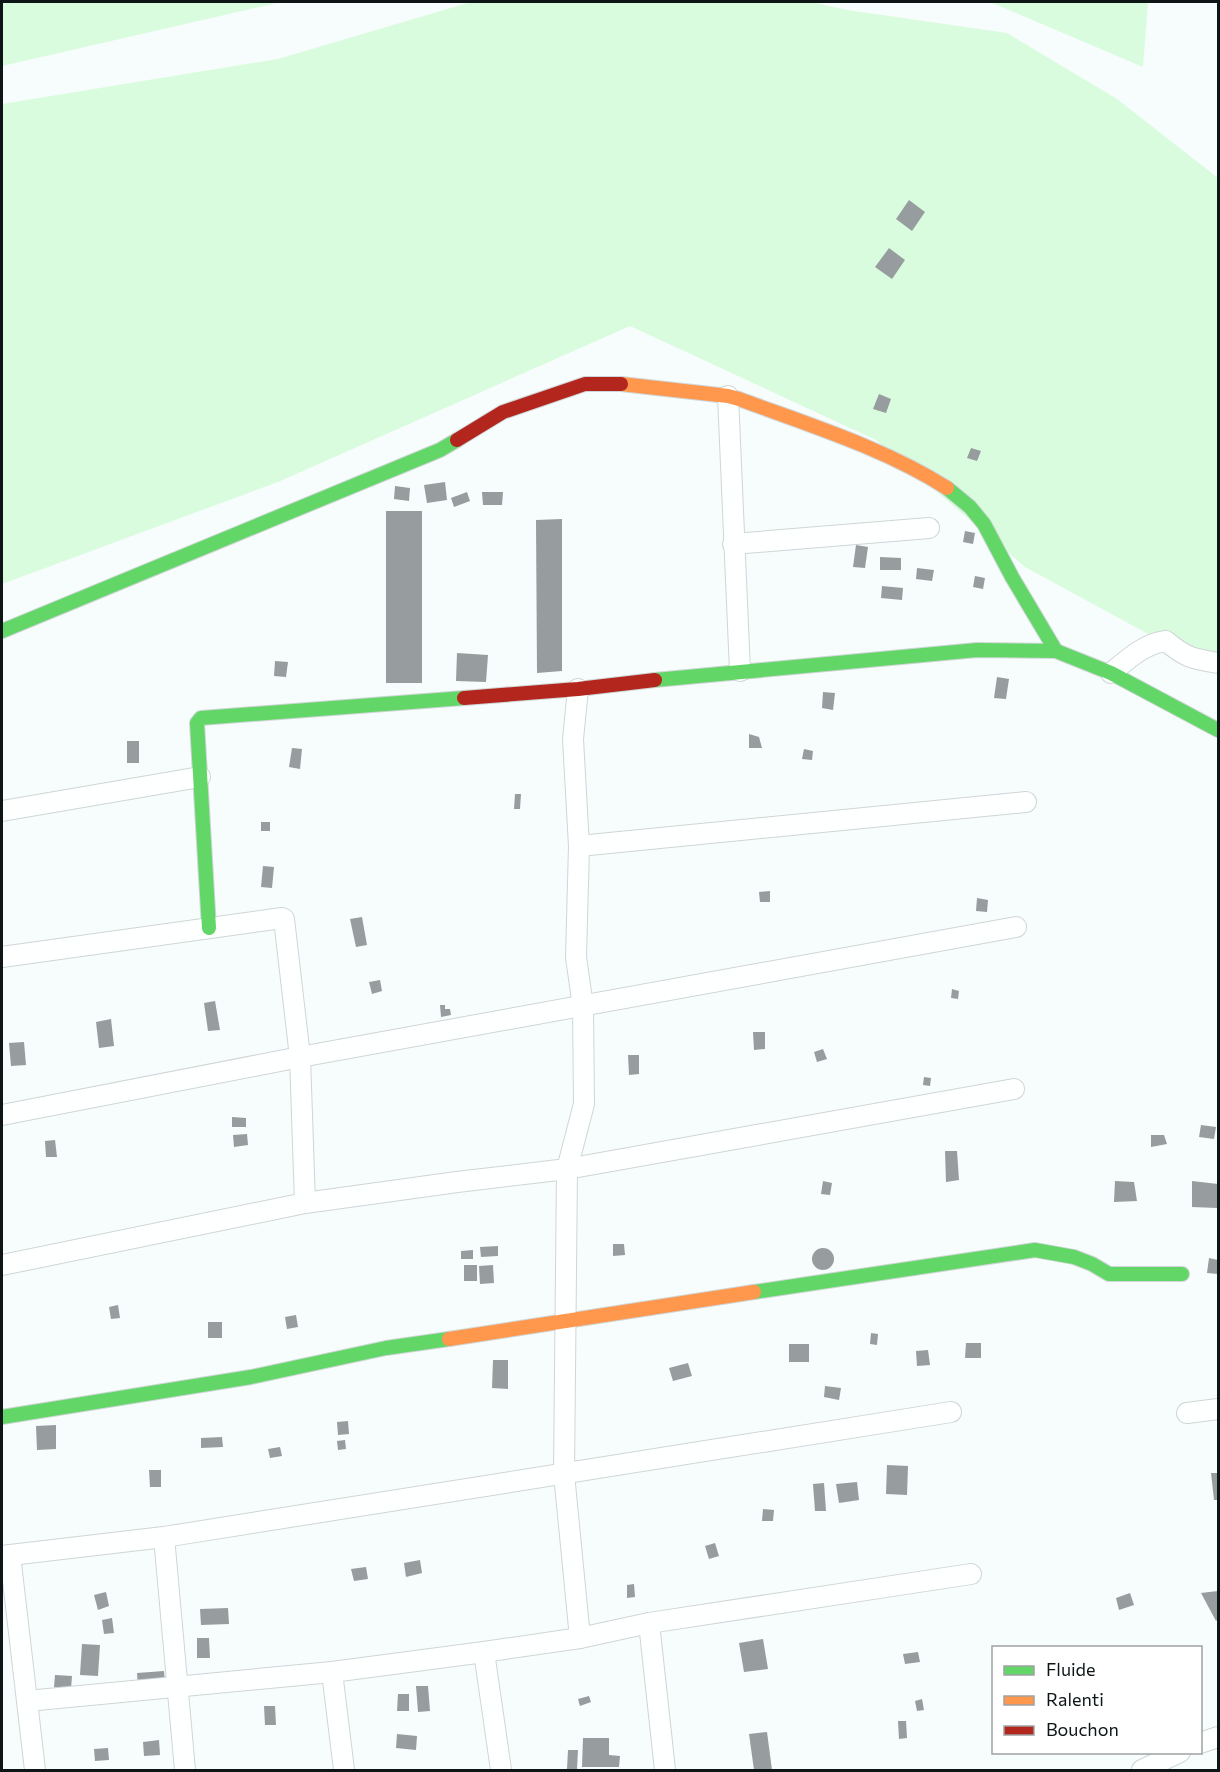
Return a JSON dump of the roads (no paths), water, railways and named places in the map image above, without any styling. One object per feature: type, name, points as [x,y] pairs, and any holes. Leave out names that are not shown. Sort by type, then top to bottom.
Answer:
[{"type":"street","points":[[2,631],[440,450],[503,412],[585,384],[611,383],[728,396],[831,433],[922,472],[952,491],[984,524],[1056,651]]},
{"type":"street","points":[[728,396],[740,671]]},
{"type":"street","points":[[733,544],[929,528]]},
{"type":"street","points":[[1111,673],[1154,643],[1166,641],[1182,655],[1199,661],[1218,663]]},
{"type":"street","points":[[209,928],[197,723],[201,718],[578,689],[740,671],[977,650],[1056,651],[1111,673],[1218,730]]},
{"type":"street","points":[[578,689],[573,739],[579,846],[576,957],[583,1007],[584,1104],[567,1169],[564,1474],[580,1638]]},
{"type":"street","points":[[2,812],[200,777]]},
{"type":"street","points":[[579,846],[1026,802]]},
{"type":"street","points":[[2,957],[284,919],[300,1057],[305,1203]]},
{"type":"street","points":[[2,1115],[300,1057],[1016,927]]},
{"type":"street","points":[[2,1265],[305,1203],[567,1169],[1014,1089]]},
{"type":"street","points":[[2,1416],[251,1377],[386,1348],[1035,1250],[1055,1252],[1076,1258],[1101,1268],[1109,1274],[1182,1274]]},
{"type":"street","points":[[1187,1413],[1218,1409]]},
{"type":"street","points":[[35,1770],[6,1556],[164,1537],[951,1412]]},
{"type":"street","points":[[164,1537],[185,1770]]},
{"type":"street","points":[[27,1701],[332,1672],[484,1652],[580,1638],[649,1623],[971,1574]]},
{"type":"street","points":[[649,1623],[664,1770]]},
{"type":"street","points":[[484,1652],[501,1770]]},
{"type":"street","points":[[332,1672],[344,1770]]},
{"type":"street","points":[[1202,1742],[1218,1737]]},
{"type":"street","points":[[1142,1770],[1176,1754]]}]
